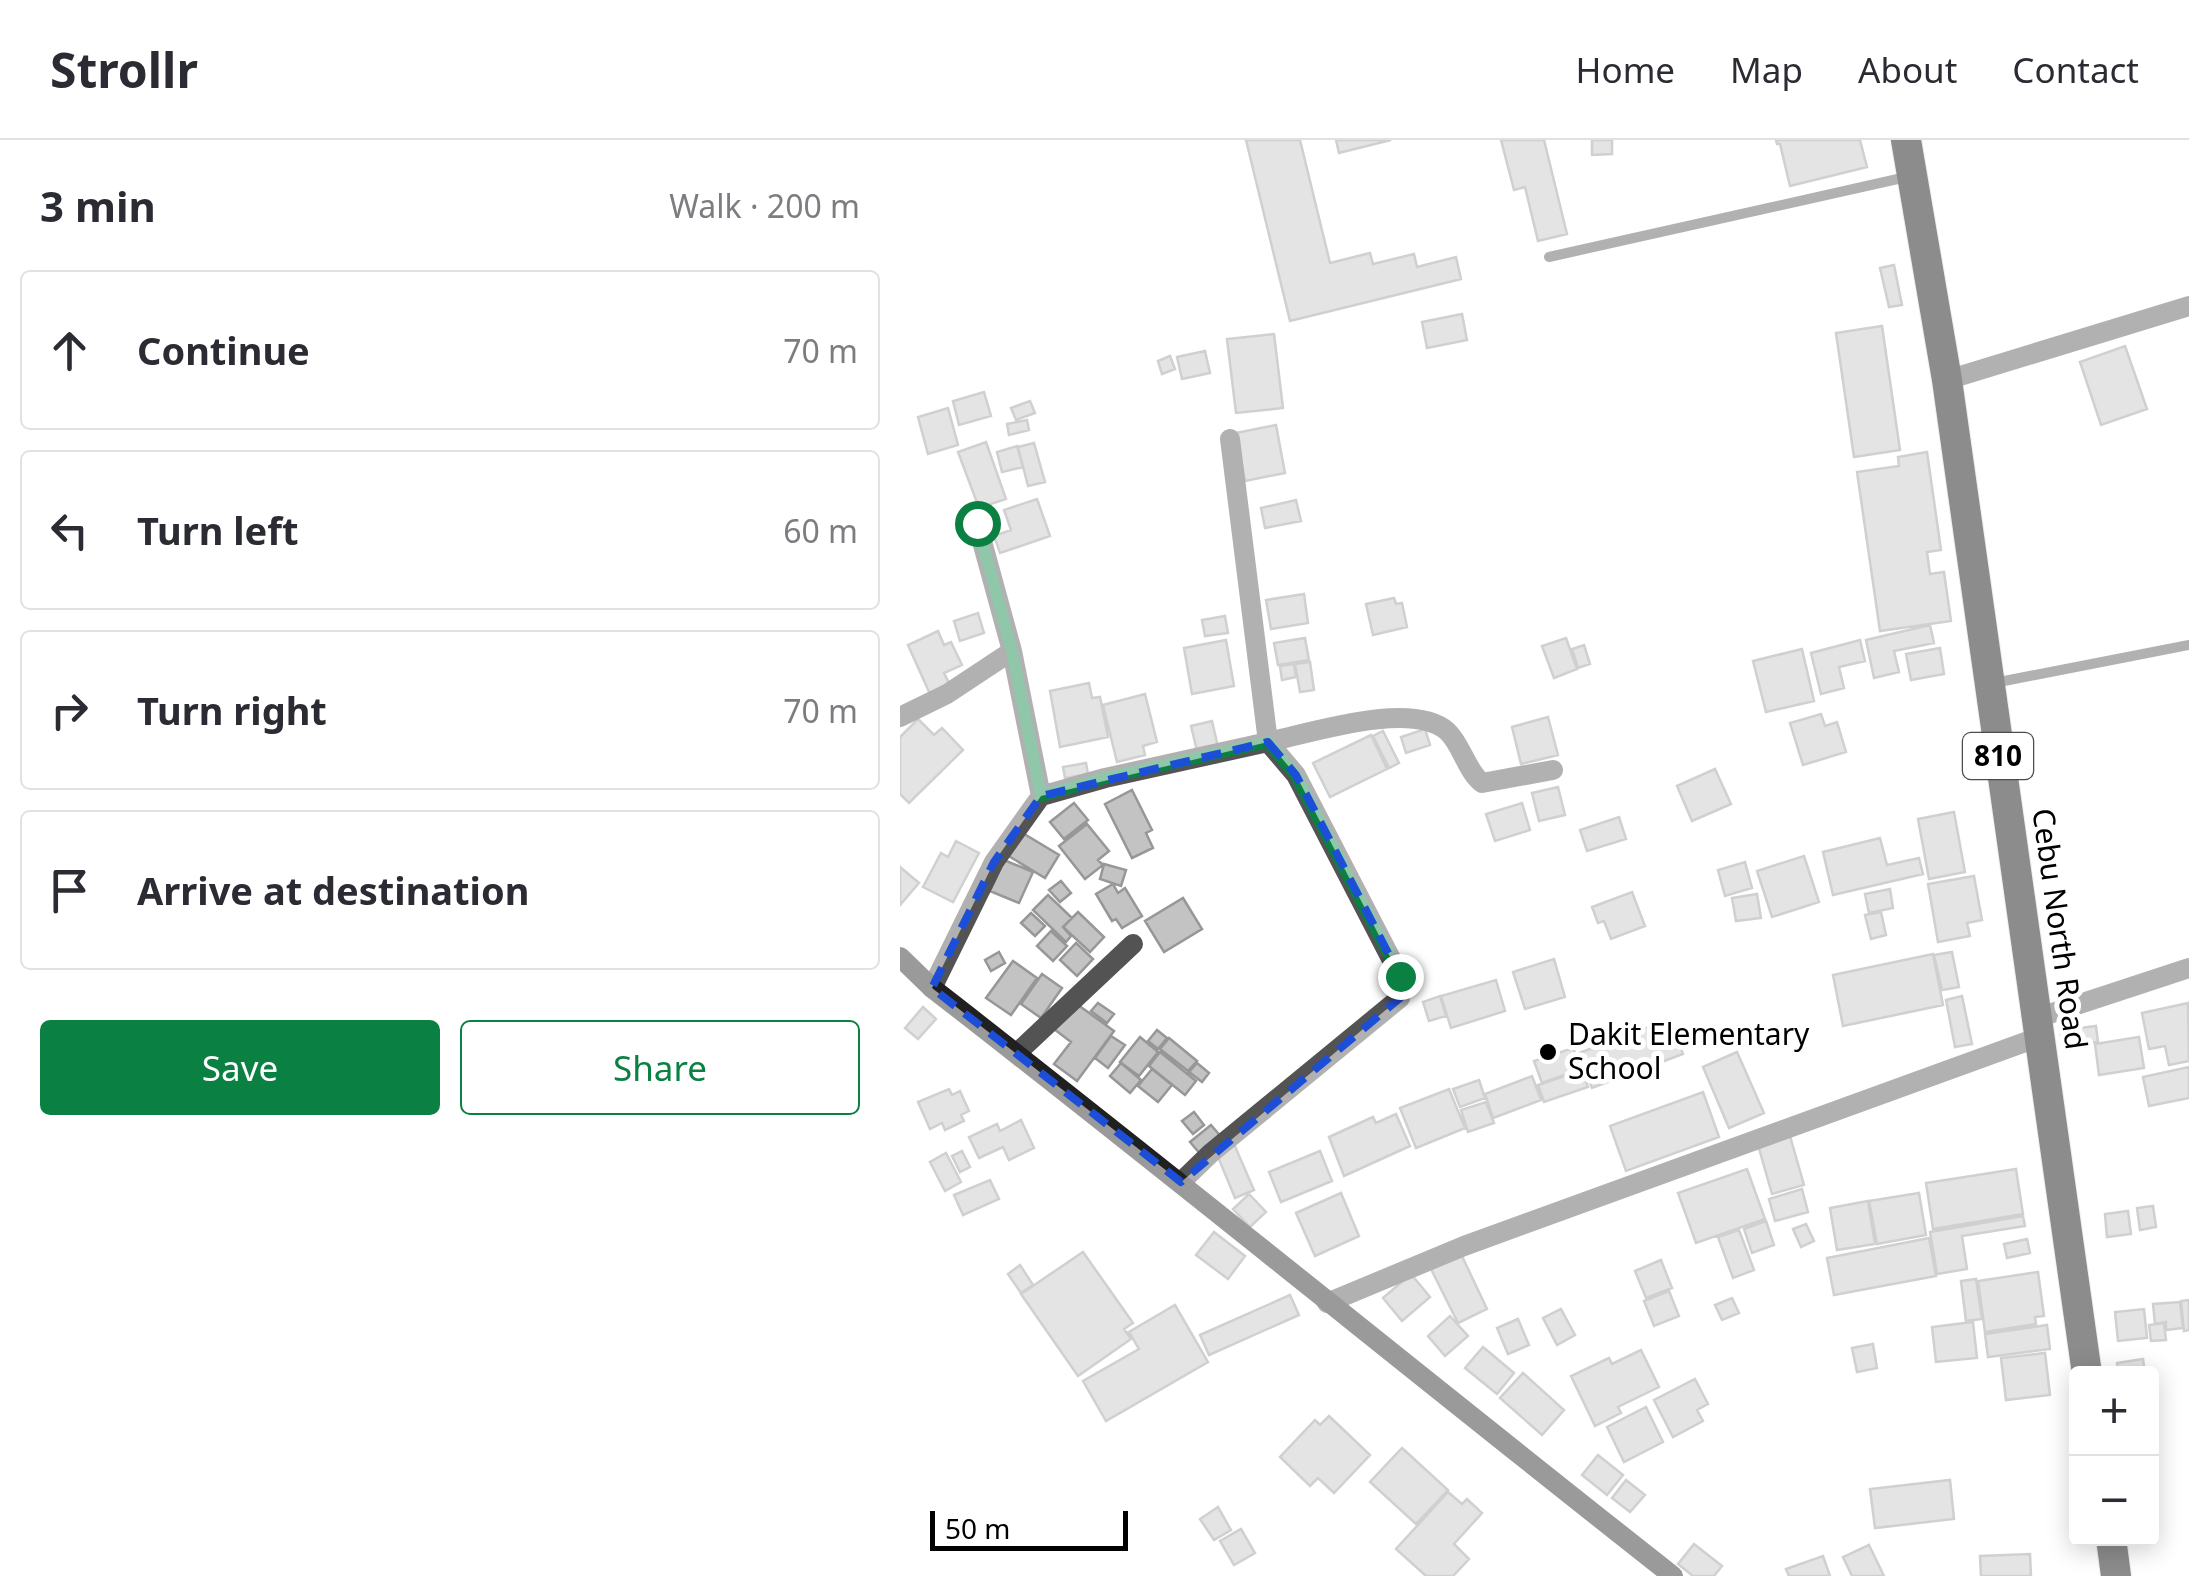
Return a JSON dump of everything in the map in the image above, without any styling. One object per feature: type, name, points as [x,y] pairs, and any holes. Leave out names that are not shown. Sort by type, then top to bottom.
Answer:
[{"type":"highway","name":"Cebu North Road","points":[[1906,140],[1947,380],[2086,1366]]},
{"type":"highway","points":[[2111,1546],[2116,1576]]},
{"type":"main road","points":[[900,957],[932,988],[1674,1576]]},
{"type":"street","points":[[1947,380],[2189,306]]},
{"type":"street","points":[[1181,1182],[1211,1152],[1400,998],[1400,976],[1331,842],[1296,776],[1268,742],[1230,439]]},
{"type":"street","points":[[977,523],[1012,651],[1041,796]]},
{"type":"street","points":[[900,717],[947,694],[1012,651]]},
{"type":"street","points":[[932,988],[994,862],[1041,796],[1105,778],[1388,717],[1427,721],[1447,732],[1482,784],[1553,770]]},
{"type":"street","points":[[1017,1054],[1134,944]]},
{"type":"street","points":[[1327,1303],[1464,1246],[2189,968]]},
{"type":"lane","points":[[1550,257],[1912,176]]},
{"type":"lane","points":[[1988,684],[2189,645]]},
{"type":"highlighted area","points":[[1268,742],[1296,775],[1400,976],[1400,998],[1181,1182],[932,988],[994,862],[1041,796]]},
{"type":"building","points":[[1246,140],[1300,140],[1330,263],[1370,253],[1373,264],[1414,254],[1417,267],[1456,257],[1461,279],[1290,321]]},
{"type":"building","points":[[1336,140],[1391,140],[1339,153]]},
{"type":"building","points":[[1501,140],[1544,140],[1567,234],[1538,241],[1525,187],[1514,190]]},
{"type":"building","points":[[1592,140],[1612,140],[1612,154],[1592,155]]},
{"type":"building","points":[[1776,140],[1860,140],[1867,167],[1790,186]]},
{"type":"building","points":[[1894,265],[1902,305],[1889,307],[1880,268]]},
{"type":"building","points":[[1462,314],[1467,340],[1427,348],[1422,322]]},
{"type":"building","points":[[1882,326],[1900,450],[1854,457],[1836,333]]},
{"type":"building","points":[[1274,334],[1283,408],[1236,413],[1227,339]]},
{"type":"building","points":[[2125,346],[2147,409],[2101,425],[2080,362]]},
{"type":"building","points":[[1205,351],[1210,373],[1182,379],[1177,357]]},
{"type":"building","points":[[1170,356],[1175,369],[1162,374],[1158,361]]},
{"type":"building","points":[[984,392],[991,416],[959,425],[953,401]]},
{"type":"building","points":[[1030,401],[1035,413],[1016,420],[1011,408]]},
{"type":"building","points":[[948,408],[958,445],[928,454],[918,417]]},
{"type":"building","points":[[1027,420],[1029,430],[1009,435],[1007,424]]},
{"type":"building","points":[[1276,425],[1285,473],[1245,481],[1236,433]]},
{"type":"building","points":[[986,442],[1006,499],[979,508],[958,452]]},
{"type":"building","points":[[1034,443],[1045,482],[1028,486],[1018,447]]},
{"type":"building","points":[[1017,446],[1023,467],[1002,472],[997,452]]},
{"type":"building","points":[[1927,452],[1941,550],[1927,552],[1930,574],[1944,572],[1951,621],[1880,631],[1857,472],[1899,466],[1898,457]]},
{"type":"building","points":[[1037,499],[1050,536],[1000,553],[994,536],[1011,530],[1004,510]]},
{"type":"building","points":[[1296,500],[1301,521],[1265,528],[1261,508]]},
{"type":"building","points":[[1304,594],[1308,623],[1271,629],[1266,600]]},
{"type":"building","points":[[1394,598],[1396,604],[1402,603],[1407,627],[1373,635],[1366,604]]},
{"type":"building","points":[[978,613],[984,633],[960,641],[954,621]]},
{"type":"building","points":[[1225,616],[1228,633],[1205,636],[1202,620]]},
{"type":"building","points":[[1930,625],[1934,643],[1894,651],[1899,672],[1874,678],[1866,640]]},
{"type":"building","points":[[938,631],[944,645],[951,642],[962,665],[944,673],[950,685],[930,694],[908,645]]},
{"type":"building","points":[[1305,638],[1309,660],[1278,665],[1274,643]]},
{"type":"building","points":[[1566,638],[1577,669],[1554,678],[1542,646]]},
{"type":"building","points":[[1226,640],[1234,686],[1192,694],[1184,648]]},
{"type":"building","points":[[1860,640],[1865,661],[1839,667],[1844,688],[1821,694],[1811,653]]},
{"type":"building","points":[[1584,645],[1590,664],[1578,668],[1572,649]]},
{"type":"building","points":[[1940,648],[1944,674],[1911,680],[1906,654]]},
{"type":"building","points":[[1802,649],[1814,701],[1766,712],[1753,661]]},
{"type":"building","points":[[1310,662],[1314,690],[1300,692],[1295,664]]},
{"type":"building","points":[[1294,664],[1296,677],[1282,680],[1280,666]]},
{"type":"building","points":[[1089,683],[1092,698],[1100,697],[1108,737],[1060,747],[1050,691]]},
{"type":"building","points":[[1145,694],[1157,742],[1143,746],[1145,755],[1117,762],[1103,705]]},
{"type":"building","points":[[1821,714],[1825,726],[1837,722],[1846,752],[1803,765],[1790,723]]},
{"type":"building","points":[[1548,717],[1558,755],[1521,764],[1512,727]]},
{"type":"building","points":[[918,719],[934,735],[942,728],[963,750],[909,803],[900,794],[900,737]]},
{"type":"building","points":[[1212,721],[1218,747],[1197,751],[1191,726]]},
{"type":"building","points":[[1425,729],[1430,745],[1406,753],[1401,737]]},
{"type":"building","points":[[1383,731],[1399,763],[1389,768],[1373,736]]},
{"type":"building","points":[[1371,735],[1387,769],[1330,797],[1313,763]]},
{"type":"building","points":[[1086,763],[1088,774],[1065,778],[1063,767]]},
{"type":"building","points":[[1715,769],[1731,804],[1692,821],[1677,786]]},
{"type":"building","points":[[1558,787],[1565,815],[1539,821],[1532,793]]},
{"type":"building","points":[[1132,790],[1152,830],[1146,833],[1153,848],[1132,858],[1105,804]]},
{"type":"building","points":[[1074,803],[1088,820],[1064,839],[1050,822]]},
{"type":"building","points":[[1522,803],[1530,830],[1495,841],[1486,814]]},
{"type":"building","points":[[1954,812],[1965,872],[1929,879],[1918,819]]},
{"type":"building","points":[[1619,817],[1626,839],[1587,851],[1580,830]]},
{"type":"building","points":[[1087,824],[1109,851],[1098,860],[1103,865],[1085,879],[1059,846]]},
{"type":"building","points":[[1021,832],[1059,855],[1045,878],[1007,855]]},
{"type":"building","points":[[1880,838],[1887,865],[1919,858],[1923,874],[1833,895],[1823,852]]},
{"type":"building","points":[[956,841],[979,853],[953,902],[923,887],[941,853],[948,857]]},
{"type":"building","points":[[1804,856],[1819,902],[1772,917],[1757,871]]},
{"type":"building","points":[[1004,860],[1033,872],[1019,903],[990,891]]},
{"type":"building","points":[[1745,862],[1752,888],[1725,896],[1718,870]]},
{"type":"building","points":[[1104,864],[1126,870],[1121,886],[1100,879]]},
{"type":"building","points":[[900,867],[919,883],[900,905]]},
{"type":"building","points":[[1974,876],[1982,920],[1967,923],[1970,936],[1938,942],[1928,884]]},
{"type":"building","points":[[1061,881],[1071,893],[1060,902],[1049,890]]},
{"type":"building","points":[[1113,884],[1118,893],[1125,888],[1142,916],[1122,928],[1116,919],[1112,921],[1096,894]]},
{"type":"building","points":[[1890,889],[1893,908],[1869,913],[1865,894]]},
{"type":"building","points":[[1632,892],[1645,926],[1611,939],[1604,921],[1598,923],[1592,907]]},
{"type":"building","points":[[1757,894],[1761,918],[1736,921],[1732,898]]},
{"type":"building","points":[[1048,895],[1072,918],[1063,927],[1071,936],[1066,942],[1033,910]]},
{"type":"building","points":[[1183,898],[1202,929],[1164,952],[1145,921]]},
{"type":"building","points":[[1078,912],[1104,937],[1090,952],[1063,927]]},
{"type":"building","points":[[1881,912],[1886,935],[1871,939],[1865,915]]},
{"type":"building","points":[[1031,913],[1045,926],[1035,936],[1021,923]]},
{"type":"building","points":[[1051,931],[1067,946],[1053,961],[1037,946]]},
{"type":"building","points":[[1076,943],[1093,959],[1077,976],[1060,960]]},
{"type":"building","points":[[999,952],[1005,963],[991,971],[985,960]]},
{"type":"building","points":[[1952,952],[1959,987],[1942,990],[1934,955]]},
{"type":"building","points":[[1933,954],[1943,1005],[1843,1026],[1833,975]]},
{"type":"building","points":[[1554,959],[1565,997],[1525,1009],[1513,972]]},
{"type":"building","points":[[1013,961],[1037,978],[1011,1015],[986,998]]},
{"type":"building","points":[[1042,974],[1062,988],[1041,1018],[1021,1004]]},
{"type":"building","points":[[1496,980],[1505,1011],[1451,1028],[1441,996]]},
{"type":"building","points":[[1440,996],[1446,1016],[1429,1021],[1423,1002]]},
{"type":"building","points":[[1962,996],[1972,1044],[1955,1047],[1946,1000]]},
{"type":"building","points":[[1074,1002],[1114,1031],[1077,1081],[1054,1064],[1071,1042],[1054,1029]]},
{"type":"building","points":[[1098,1003],[1114,1014],[1107,1023],[1091,1011]]},
{"type":"building","points":[[2188,1003],[2189,1061],[2169,1065],[2165,1046],[2149,1049],[2142,1013]]},
{"type":"building","points":[[923,1007],[936,1019],[918,1039],[905,1028]]},
{"type":"building","points":[[1670,1019],[1683,1054],[1592,1088],[1579,1053]]},
{"type":"building","points":[[2077,1026],[2079,1043],[2062,1045],[2060,1028]]},
{"type":"building","points":[[2096,1026],[2098,1042],[2081,1044],[2079,1028]]},
{"type":"building","points":[[1157,1030],[1167,1038],[1158,1049],[1148,1041]]},
{"type":"building","points":[[1111,1036],[1125,1045],[1108,1068],[1095,1058]]},
{"type":"building","points":[[1140,1037],[1158,1052],[1139,1076],[1120,1062]]},
{"type":"building","points":[[2139,1037],[2144,1068],[2099,1075],[2095,1044]]},
{"type":"building","points":[[1169,1038],[1197,1061],[1188,1071],[1160,1049]]},
{"type":"building","points":[[1573,1048],[1581,1069],[1542,1083],[1534,1061]]},
{"type":"building","points":[[1160,1052],[1196,1081],[1185,1095],[1149,1066]]},
{"type":"building","points":[[1737,1052],[1764,1113],[1729,1128],[1703,1067]]},
{"type":"building","points":[[1121,1063],[1141,1080],[1130,1093],[1110,1076]]},
{"type":"building","points":[[1197,1063],[1209,1073],[1202,1082],[1189,1072]]},
{"type":"building","points":[[2189,1067],[2189,1098],[2149,1106],[2143,1077]]},
{"type":"building","points":[[1152,1069],[1172,1085],[1158,1102],[1138,1086]]},
{"type":"building","points":[[1582,1070],[1588,1087],[1544,1102],[1538,1085]]},
{"type":"building","points":[[1532,1076],[1541,1100],[1493,1118],[1485,1094]]},
{"type":"building","points":[[1479,1080],[1485,1098],[1460,1107],[1453,1089]]},
{"type":"building","points":[[949,1089],[952,1095],[960,1091],[969,1111],[961,1115],[964,1121],[945,1130],[942,1123],[930,1129],[918,1102]]},
{"type":"building","points":[[1449,1089],[1465,1128],[1416,1148],[1400,1108]]},
{"type":"building","points":[[1703,1092],[1719,1137],[1626,1171],[1610,1126]]},
{"type":"building","points":[[1486,1102],[1494,1123],[1468,1132],[1461,1110]]},
{"type":"building","points":[[1194,1112],[1204,1125],[1193,1134],[1182,1121]]},
{"type":"building","points":[[1396,1114],[1410,1146],[1344,1176],[1329,1137],[1373,1117],[1376,1123]]},
{"type":"building","points":[[1021,1120],[1034,1148],[1009,1160],[1003,1147],[979,1158],[969,1137],[997,1124],[1000,1131]]},
{"type":"building","points":[[1211,1125],[1223,1139],[1202,1156],[1190,1142]]},
{"type":"building","points":[[1790,1136],[1804,1185],[1772,1194],[1758,1145]]},
{"type":"building","points":[[1234,1144],[1254,1190],[1235,1198],[1216,1152]]},
{"type":"building","points":[[962,1151],[970,1167],[960,1172],[952,1156]]},
{"type":"building","points":[[1320,1151],[1332,1181],[1281,1202],[1269,1172]]},
{"type":"building","points":[[946,1153],[961,1182],[945,1191],[930,1162]]},
{"type":"building","points":[[1747,1169],[1765,1219],[1696,1243],[1678,1193]]},
{"type":"building","points":[[2016,1169],[2023,1214],[1933,1229],[1926,1183]]},
{"type":"building","points":[[990,1180],[999,1199],[963,1215],[954,1195]]},
{"type":"building","points":[[1802,1189],[1808,1212],[1775,1221],[1769,1199]]},
{"type":"building","points":[[1341,1193],[1359,1236],[1315,1256],[1296,1213]]},
{"type":"building","points":[[1919,1193],[1926,1235],[1877,1244],[1869,1201]]},
{"type":"building","points":[[1249,1194],[1266,1212],[1250,1227],[1233,1209]]},
{"type":"building","points":[[1868,1201],[1875,1244],[1837,1250],[1830,1208]]},
{"type":"building","points":[[2153,1206],[2156,1227],[2140,1230],[2137,1208]]},
{"type":"building","points":[[2128,1211],[2131,1234],[2107,1237],[2105,1214]]},
{"type":"building","points":[[2023,1216],[2025,1226],[1962,1236],[1967,1269],[1937,1274],[1930,1232]]},
{"type":"building","points":[[1766,1221],[1774,1245],[1752,1253],[1744,1229]]},
{"type":"building","points":[[1806,1224],[1814,1241],[1801,1247],[1793,1229]]},
{"type":"building","points":[[1739,1230],[1754,1270],[1733,1278],[1718,1237]]},
{"type":"building","points":[[1214,1232],[1245,1256],[1228,1279],[1196,1255]]},
{"type":"building","points":[[1929,1238],[1936,1276],[1834,1295],[1827,1258]]},
{"type":"building","points":[[2027,1239],[2030,1253],[2007,1258],[2004,1244]]},
{"type":"building","points":[[1083,1252],[1133,1323],[1124,1329],[1131,1339],[1078,1376],[1021,1294]]},
{"type":"building","points":[[1461,1254],[1487,1309],[1458,1323],[1431,1269]]},
{"type":"building","points":[[1661,1260],[1672,1288],[1646,1298],[1635,1271]]},
{"type":"building","points":[[1020,1265],[1033,1285],[1021,1293],[1008,1274]]},
{"type":"building","points":[[2038,1272],[2044,1316],[2035,1317],[2036,1324],[1985,1332],[1978,1281]]},
{"type":"building","points":[[1411,1274],[1430,1297],[1402,1321],[1383,1298]]},
{"type":"building","points":[[1976,1279],[1982,1319],[1966,1321],[1961,1281]]},
{"type":"building","points":[[1669,1291],[1679,1316],[1654,1326],[1644,1301]]},
{"type":"building","points":[[1290,1295],[1299,1315],[1209,1355],[1200,1335]]},
{"type":"building","points":[[1732,1298],[1739,1313],[1722,1320],[1715,1305]]},
{"type":"building","points":[[2189,1300],[2189,1330],[2184,1331],[2181,1301]]},
{"type":"building","points":[[2180,1302],[2183,1328],[2166,1330],[2166,1322],[2155,1324],[2153,1304]]},
{"type":"building","points":[[1175,1305],[1208,1362],[1106,1421],[1083,1381],[1139,1349],[1129,1332]]},
{"type":"building","points":[[1561,1309],[1575,1335],[1557,1345],[1543,1318]]},
{"type":"building","points":[[2144,1309],[2147,1338],[2118,1341],[2115,1312]]},
{"type":"building","points":[[1450,1316],[1468,1336],[1445,1356],[1428,1336]]},
{"type":"building","points":[[1518,1319],[1529,1345],[1508,1354],[1497,1328]]},
{"type":"building","points":[[1973,1322],[1977,1358],[1936,1362],[1932,1327]]},
{"type":"building","points":[[2164,1323],[2166,1340],[2151,1341],[2149,1325]]},
{"type":"building","points":[[2047,1325],[2050,1349],[1988,1357],[1985,1334]]},
{"type":"building","points":[[1873,1344],[1877,1368],[1857,1372],[1852,1348]]},
{"type":"building","points":[[1483,1347],[1514,1373],[1497,1394],[1465,1368]]},
{"type":"building","points":[[1641,1350],[1659,1387],[1618,1407],[1621,1413],[1595,1426],[1571,1376],[1609,1358],[1612,1364]]},
{"type":"building","points":[[2045,1353],[2050,1395],[2006,1400],[2001,1358]]},
{"type":"building","points":[[2143,1359],[2144,1366],[2118,1366],[2117,1363]]},
{"type":"building","points":[[1523,1373],[1564,1410],[1542,1435],[1500,1398]]},
{"type":"building","points":[[1695,1379],[1708,1404],[1697,1410],[1703,1421],[1673,1437],[1654,1400]]},
{"type":"building","points":[[1646,1407],[1663,1442],[1624,1462],[1607,1427]]},
{"type":"building","points":[[1329,1416],[1370,1455],[1334,1493],[1318,1478],[1310,1486],[1280,1457],[1315,1420],[1320,1425]]},
{"type":"building","points":[[1402,1448],[1448,1490],[1416,1524],[1370,1482]]},
{"type":"building","points":[[1598,1455],[1623,1475],[1607,1495],[1582,1475]]},
{"type":"building","points":[[1626,1480],[1645,1495],[1630,1512],[1612,1498]]},
{"type":"building","points":[[1950,1480],[1954,1519],[1875,1528],[1870,1489]]},
{"type":"building","points":[[1448,1492],[1462,1504],[1467,1499],[1482,1513],[1454,1544],[1469,1559],[1453,1576],[1426,1576],[1396,1549]]},
{"type":"building","points":[[1218,1507],[1231,1530],[1214,1540],[1200,1519]]},
{"type":"building","points":[[1241,1529],[1255,1553],[1234,1565],[1220,1541]]},
{"type":"building","points":[[1694,1544],[1722,1566],[1714,1576],[1693,1576],[1678,1564]]},
{"type":"building","points":[[1869,1545],[1884,1576],[1852,1576],[1843,1557]]},
{"type":"building","points":[[2030,1554],[2031,1576],[1981,1576],[1980,1556]]},
{"type":"building","points":[[1823,1556],[1830,1576],[1789,1576],[1786,1569]]},
{"type":"place","name":"Dakit Elementary School","points":[[1548,1052]]},
{"type":"route","points":[[977,523],[1012,651],[1041,796],[1268,742],[1296,776],[1400,976]]}]
